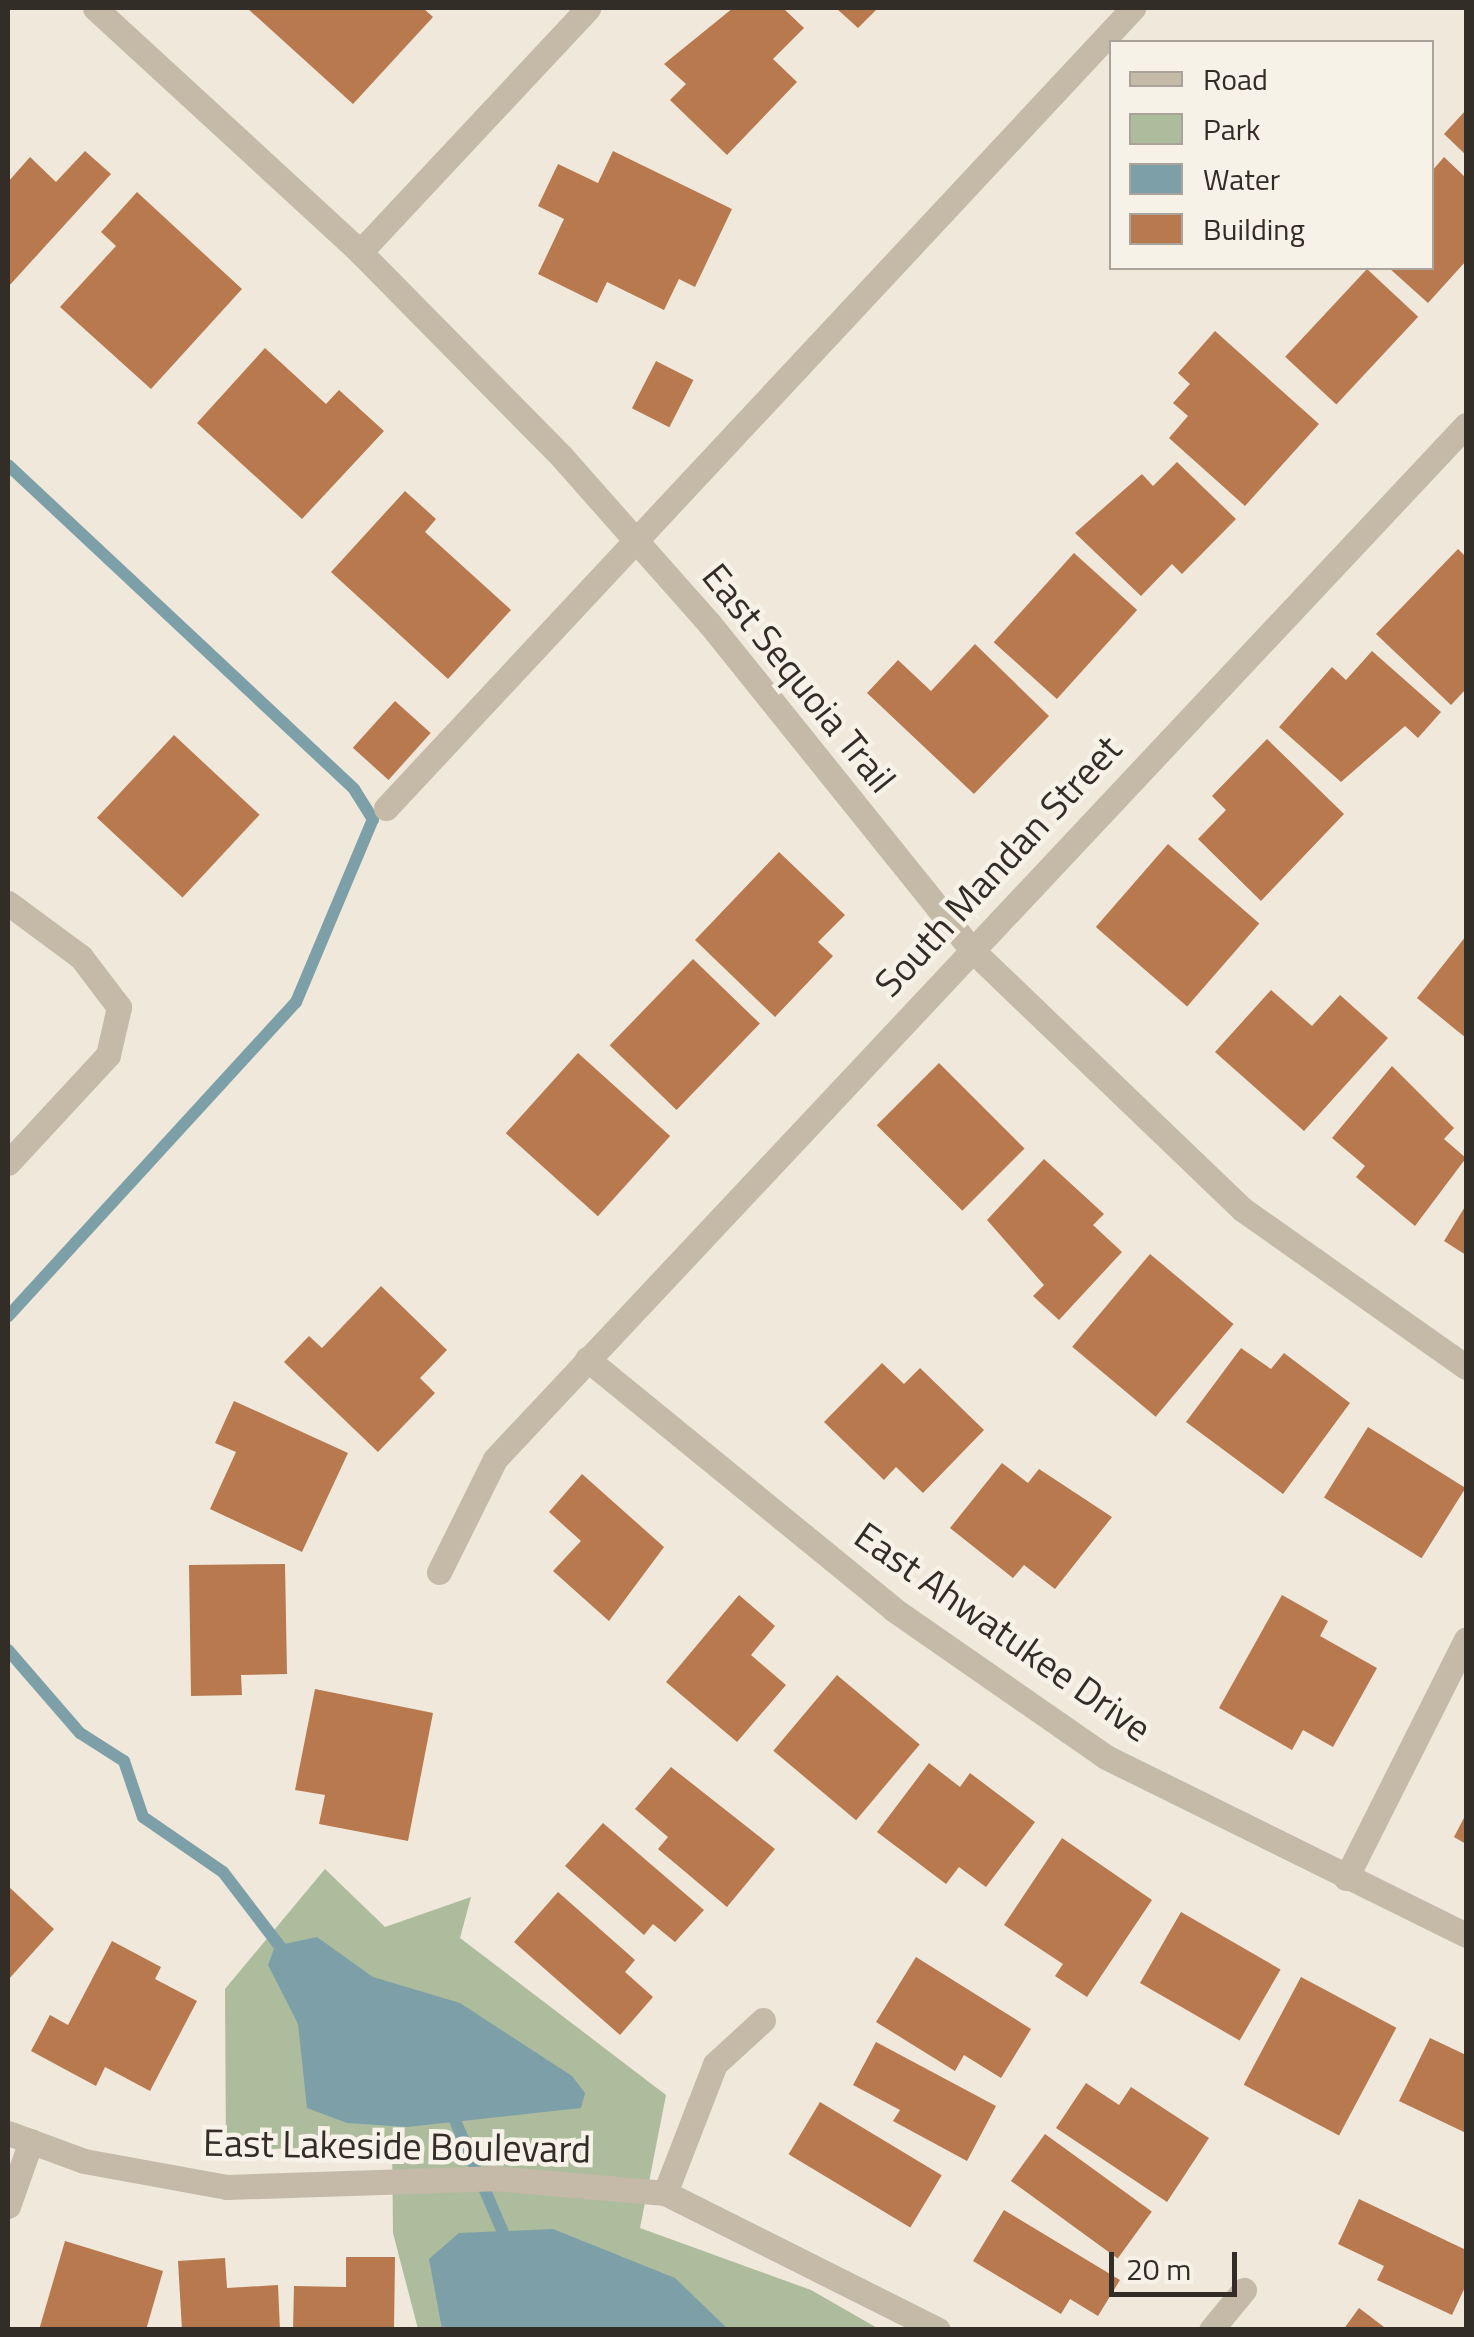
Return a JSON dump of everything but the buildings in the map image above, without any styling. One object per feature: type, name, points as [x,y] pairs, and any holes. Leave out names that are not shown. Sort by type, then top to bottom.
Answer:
[{"type":"street","name":"East Sequoia Trail","points":[[94,8],[360,252],[639,545],[970,949],[1242,1209],[1466,1367]]},
{"type":"street","points":[[360,252],[588,8]]},
{"type":"street","points":[[386,808],[639,545],[1132,8]]},
{"type":"street","name":"South Mandan Street","points":[[438,1572],[495,1459],[970,949],[1466,426]]},
{"type":"street","points":[[8,903],[81,957],[120,1007],[108,1054],[8,1162]]},
{"type":"street","name":"East Ahwatukee Drive","points":[[586,1360],[893,1609],[1106,1757],[1466,1934]]},
{"type":"street","points":[[1346,1878],[1466,1639]]},
{"type":"street","points":[[665,2193],[715,2064],[763,2020]]},
{"type":"street","points":[[8,2206],[19,2137]]},
{"type":"street","name":"East Lakeside Boulevard","points":[[19,2137],[146,2174],[277,2184],[494,2178],[665,2193],[938,2330]]},
{"type":"street","points":[[1211,2330],[1244,2290]]},
{"type":"green space","points":[[325,1869],[385,1927],[471,1897],[460,1938],[666,2095],[640,2228],[811,2290],[879,2329],[418,2329],[393,2233],[392,2144],[226,2151],[225,1989]]},
{"type":"water","points":[[317,1937],[373,1977],[460,2003],[572,2076],[585,2093],[581,2108],[407,2127],[347,2123],[307,2108],[298,2024],[268,1965],[275,1946]]},
{"type":"water","points":[[553,2229],[675,2278],[728,2329],[442,2329],[429,2259],[459,2233]]},
{"type":"waterway","points":[[8,465],[354,789],[373,819],[296,1002],[8,1316]]},
{"type":"waterway","points":[[8,1650],[80,1733],[124,1761],[143,1817],[223,1872],[288,1957]]},
{"type":"waterway","points":[[451,2111],[508,2244]]}]
